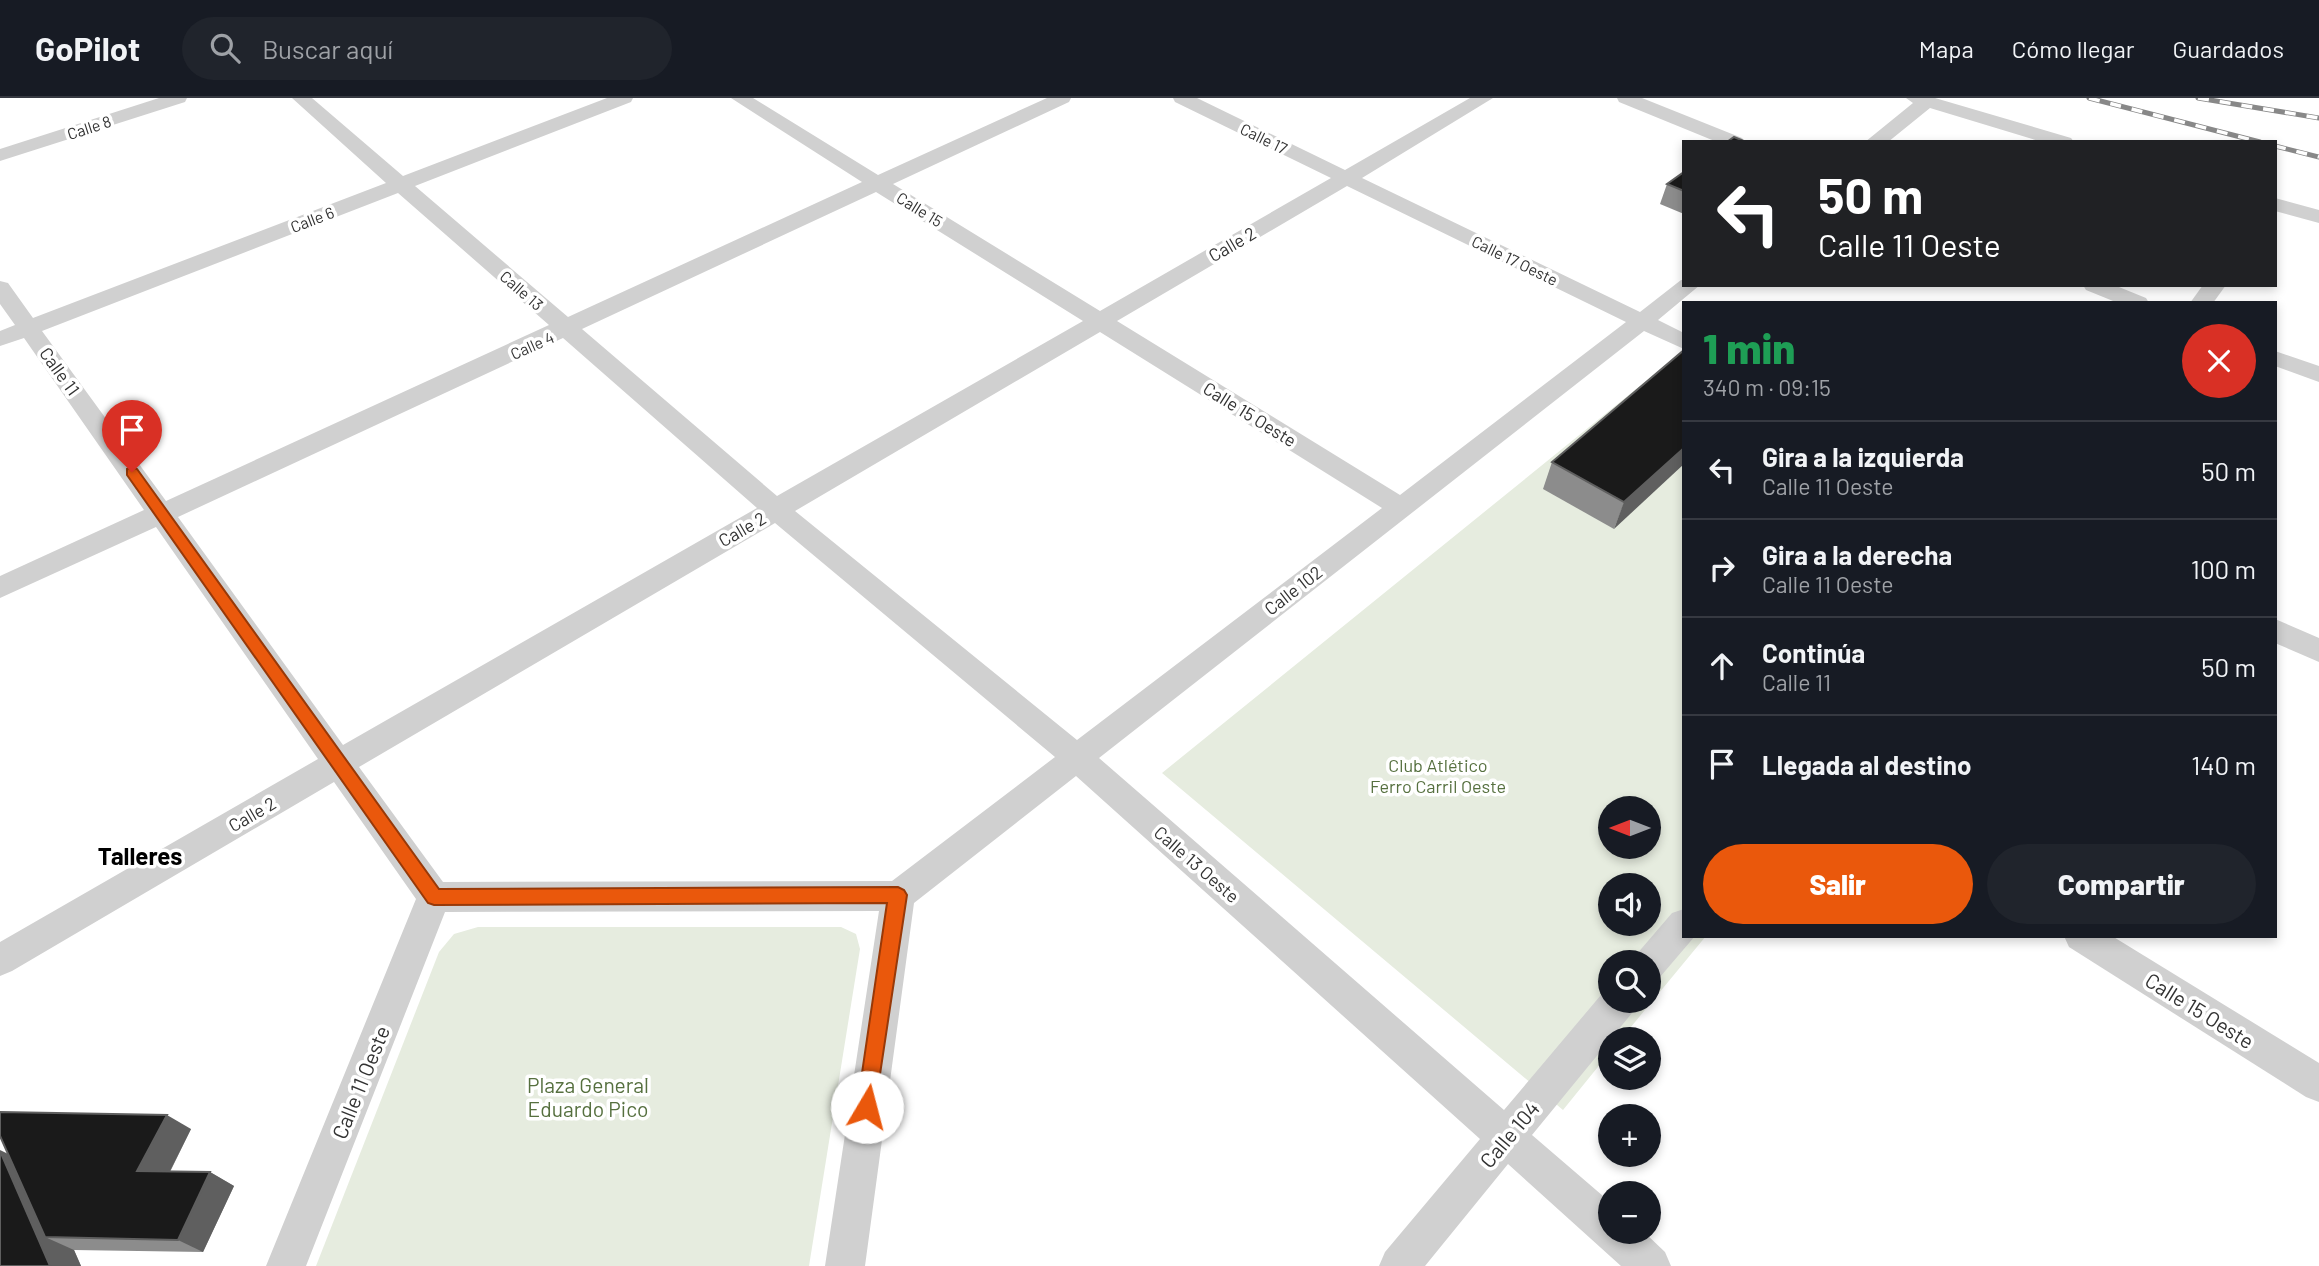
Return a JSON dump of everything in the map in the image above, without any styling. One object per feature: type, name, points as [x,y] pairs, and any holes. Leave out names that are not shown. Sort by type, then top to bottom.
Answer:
[{"type":"street","name":"Calle 8","points":[[0,155],[178,98]]},
{"type":"street","name":"Calle 13","points":[[301,98],[775,509]]},
{"type":"street","name":"Calle 6","points":[[0,339],[624,98]]},
{"type":"street","name":"Calle 15","points":[[740,98],[1100,321]]},
{"type":"street","name":"Calle 4","points":[[0,589],[1062,98]]},
{"type":"street","name":"Calle 17","points":[[1182,98],[1346,178]]},
{"type":"street","name":"Calle 2","points":[[0,960],[1484,98]]},
{"type":"street","points":[[1626,98],[1730,140]]},
{"type":"street","points":[[1877,140],[1921,100],[2057,140]]},
{"type":"street","name":"Calle 17 Oeste","points":[[1346,178],[1682,341]]},
{"type":"street","points":[[2277,208],[2319,217]]},
{"type":"street","name":"Calle 102","points":[[898,895],[1686,287]]},
{"type":"street","points":[[2099,287],[2133,301]]},
{"type":"street","points":[[2203,301],[2213,287]]},
{"type":"street","name":"Calle 11","points":[[0,288],[340,762]]},
{"type":"street","name":"Calle 15 Oeste","points":[[1100,321],[1400,507]]},
{"type":"street","points":[[2277,359],[2319,375]]},
{"type":"street","name":"Calle 13 Oeste","points":[[775,509],[1076,757],[1598,1217]]},
{"type":"street","points":[[2277,630],[2319,651]]},
{"type":"street","points":[[340,762],[434,897],[898,895],[845,1266]]},
{"type":"street","name":"Calle 11 Oeste","points":[[286,1266],[434,897]]},
{"type":"street","points":[[1661,950],[1682,925]]},
{"type":"street","name":"Calle 15 Oeste","points":[[2084,938],[2319,1084]]},
{"type":"street","name":"Calle 104","points":[[1399,1266],[1609,1013]]},
{"type":"street","name":"Calle 13 Oeste","points":[[1627,1244],[1651,1266]]},
{"type":"green space","name":"Club Atlético Ferro Carril Oeste","points":[[1682,352],[1682,938],[1704,938],[1661,991],[1661,950],[1598,950],[1598,1013],[1642,1013],[1631,1027],[1598,1027],[1598,1067],[1563,1110],[1162,773]]},
{"type":"green space","name":"Plaza General Eduardo Pico","points":[[478,927],[841,927],[856,934],[860,949],[809,1266],[316,1266],[439,952],[454,934]]},
{"type":"building","points":[[1682,173],[1682,190],[1667,184]]},
{"type":"building","points":[[1682,352],[1682,450],[1624,502],[1552,462]]},
{"type":"building","points":[[0,1112],[167,1115],[137,1171],[210,1172],[178,1240],[45,1237],[0,1136]]},
{"type":"building","points":[[0,1151],[50,1266],[0,1266]]},
{"type":"railway","points":[[2089,98],[2252,140]]},
{"type":"railway","points":[[2198,98],[2319,118]]},
{"type":"railway","points":[[2277,146],[2319,157]]},
{"type":"district","name":"Talleres","points":[[140,855]]},
{"type":"route","points":[[132,472],[434,897],[898,895],[867,1107]]}]
